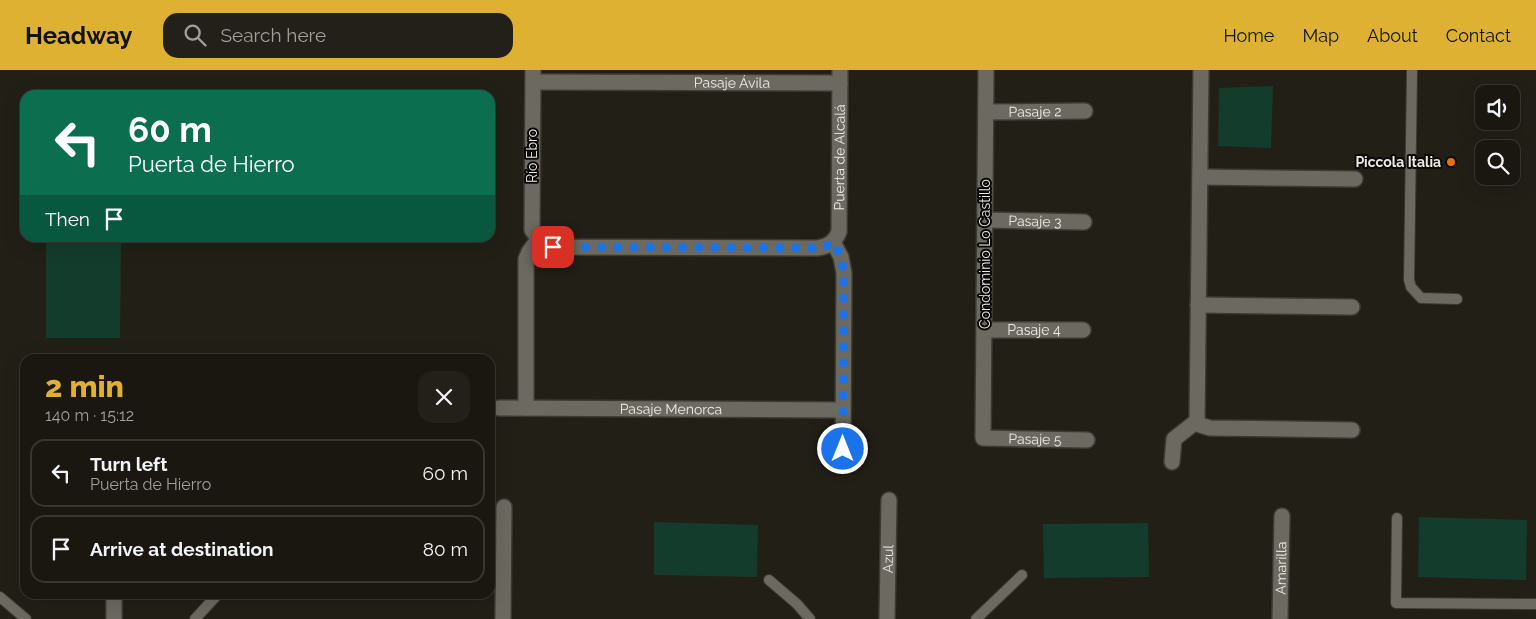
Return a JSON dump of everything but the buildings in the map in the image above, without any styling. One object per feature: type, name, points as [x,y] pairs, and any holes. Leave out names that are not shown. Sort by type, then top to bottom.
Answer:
[{"type":"street","name":"Condominio Lo Castillo","points":[[983,438],[986,70]]},
{"type":"street","points":[[1201,70],[1197,421],[1200,425],[1210,428],[1352,430]]},
{"type":"street","name":"Pasaje Ávila","points":[[533,76],[840,77]]},
{"type":"street","name":"Río Ebro","points":[[533,76],[532,230],[537,241]]},
{"type":"street","name":"Puerta de Alcalá","points":[[833,242],[839,225],[840,77]]},
{"type":"street","name":"Pasaje 2","points":[[986,112],[1085,111]]},
{"type":"street","points":[[1200,177],[1355,179]]},
{"type":"street","name":"Pasaje 3","points":[[985,220],[1084,222]]},
{"type":"street","points":[[526,408],[526,259],[537,241],[553,247],[816,248],[823,248],[833,242],[841,257],[844,273],[843,449]]},
{"type":"street","points":[[1198,305],[1352,307]]},
{"type":"street","name":"Pasaje 4","points":[[984,330],[1083,330]]},
{"type":"street","name":"Pasaje Menorca","points":[[499,408],[844,410]]},
{"type":"street","points":[[1172,462],[1174,439],[1197,421]]},
{"type":"street","name":"Pasaje 5","points":[[983,438],[1087,440]]},
{"type":"street","name":"Azul","points":[[888,619],[889,500]]},
{"type":"street","points":[[503,619],[504,507]]},
{"type":"street","name":"Amarilla","points":[[1280,619],[1282,516]]},
{"type":"street","points":[[114,599],[114,619]]},
{"type":"lane","points":[[1412,70],[1409,280],[1411,287],[1421,298],[1457,299]]},
{"type":"lane","points":[[1396,518],[1396,603],[1536,604]]},
{"type":"lane","points":[[976,619],[1022,574]]},
{"type":"lane","points":[[769,580],[797,604],[810,619]]},
{"type":"lane","points":[[0,598],[26,619]]},
{"type":"lane","points":[[195,619],[213,599]]},
{"type":"green space","points":[[1273,86],[1271,148],[1218,146],[1219,88]]},
{"type":"green space","points":[[46,242],[121,242],[120,338],[46,338]]},
{"type":"green space","points":[[1419,517],[1527,520],[1526,580],[1418,577]]},
{"type":"green space","points":[[654,522],[758,525],[757,577],[654,575]]},
{"type":"green space","points":[[1148,523],[1149,577],[1044,578],[1043,524]]},
{"type":"place","name":"Piccola Italia","points":[[1451,162]]},
{"type":"route","points":[[553,247],[823,248],[833,242],[841,257],[844,273],[843,449]]}]
